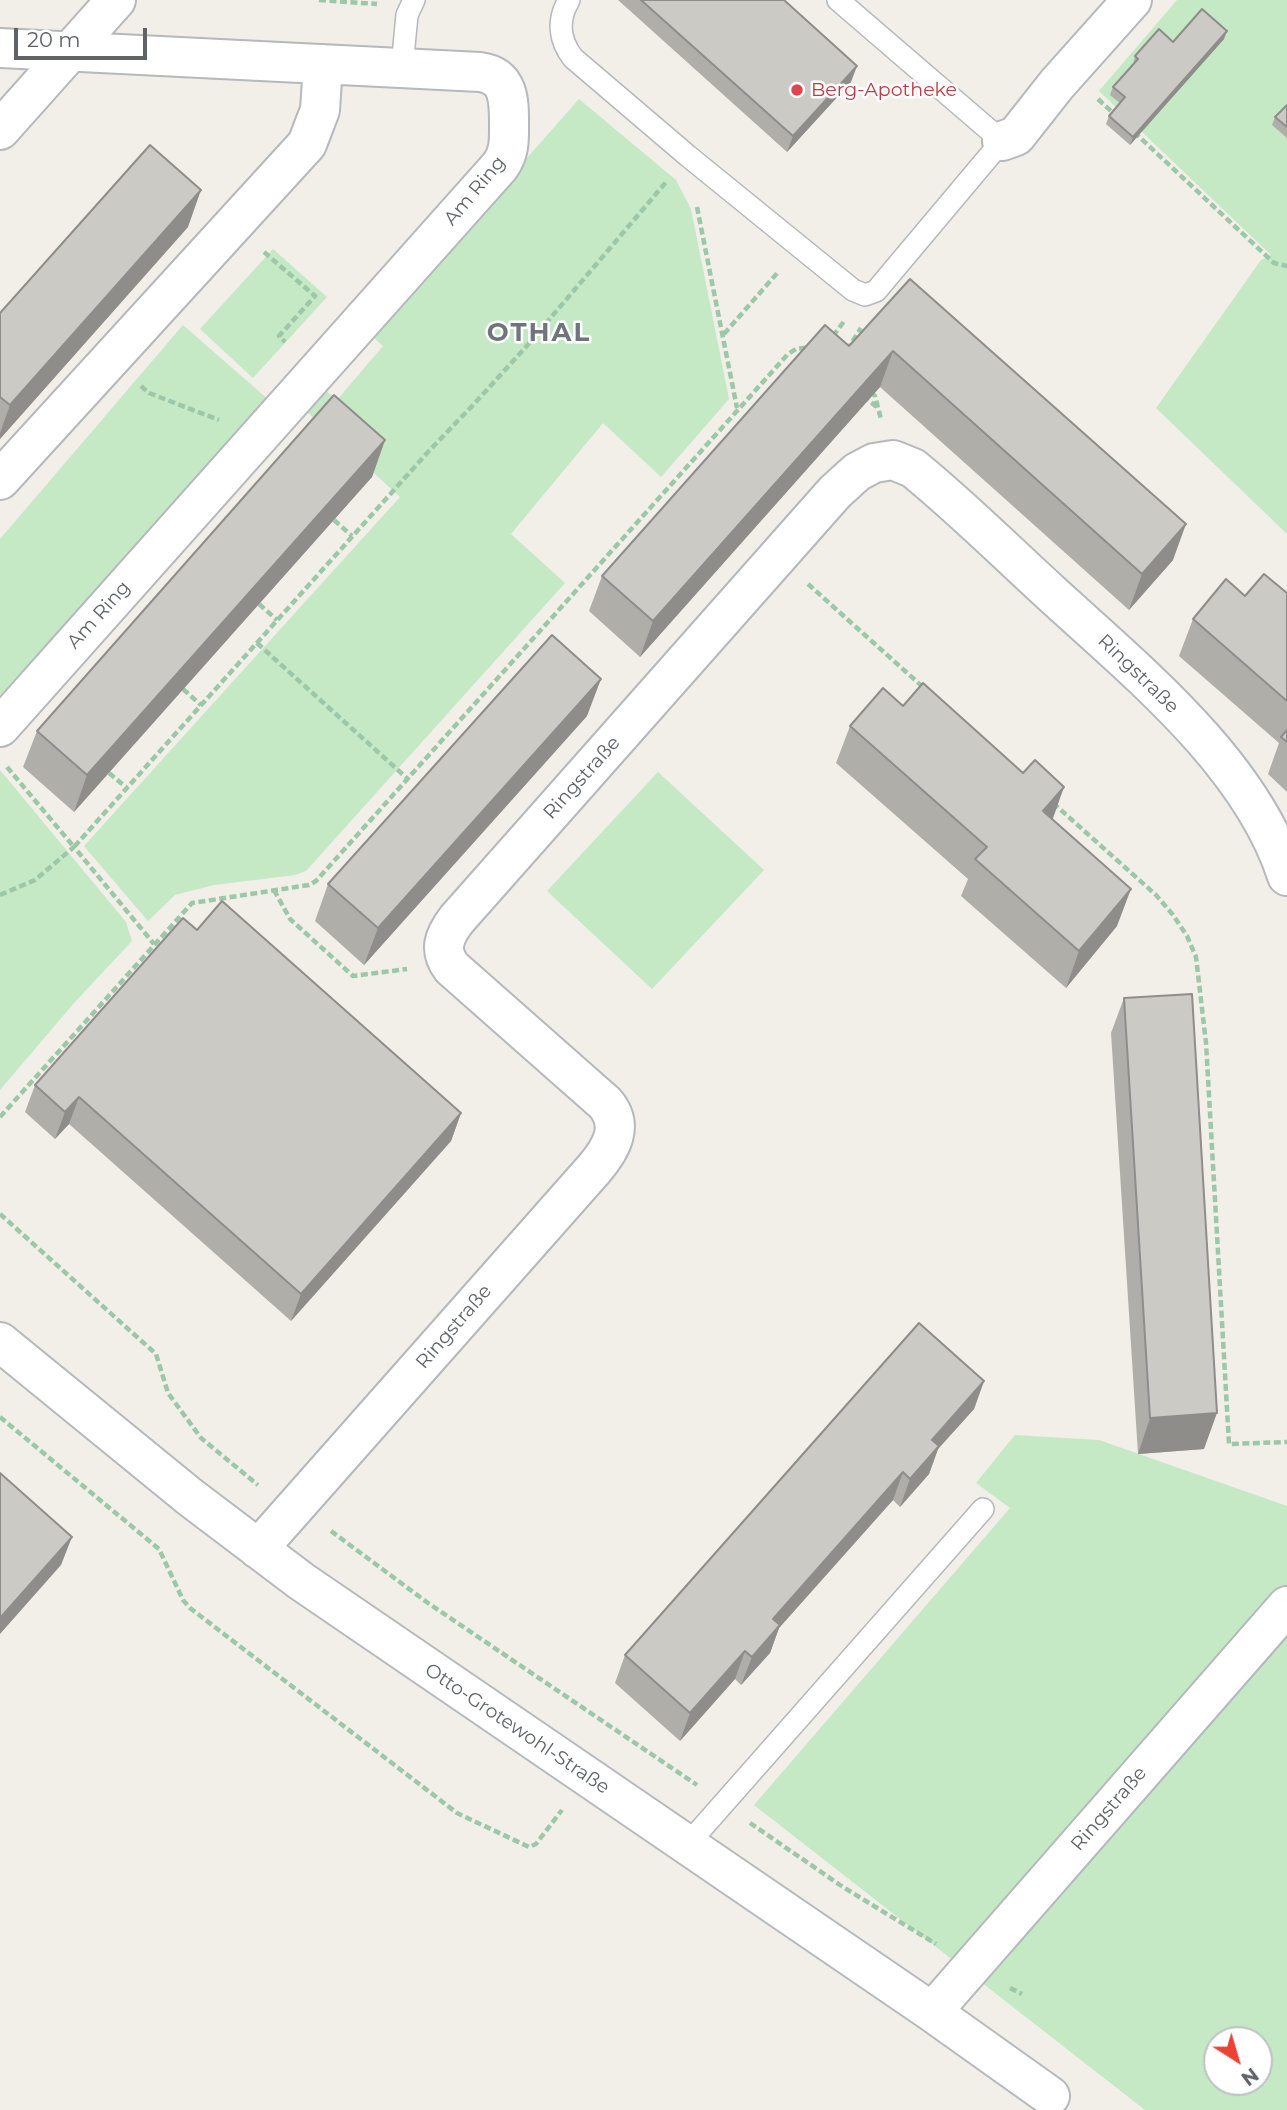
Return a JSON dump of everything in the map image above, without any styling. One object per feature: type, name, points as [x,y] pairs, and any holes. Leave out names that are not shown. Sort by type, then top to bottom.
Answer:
[{"type":"street","points":[[0,130],[116,0]]},
{"type":"street","points":[[1002,141],[1016,136],[1057,83],[1132,0]]},
{"type":"street","name":"Am Ring","points":[[0,48],[487,73],[502,83],[509,101],[508,149],[504,160],[0,727]]},
{"type":"street","points":[[0,480],[307,144],[320,110],[323,64]]},
{"type":"street","name":"Ringstraße","points":[[258,1549],[594,1169],[614,1137],[614,1116],[600,1097],[450,963],[442,948],[446,935],[457,919],[777,557],[835,492],[857,472],[874,463],[892,460],[907,464],[1111,647],[1189,724],[1255,807],[1273,837],[1287,876]]},
{"type":"street","name":"Otto-Grotewohl-Straße","points":[[0,1342],[258,1549],[1050,2095]]},
{"type":"street","name":"Ringstraße","points":[[932,2012],[1287,1606]]},
{"type":"lane","points":[[569,0],[562,15],[561,26],[564,44],[573,58],[853,290],[873,290],[1002,141],[838,0]]},
{"type":"lane","points":[[402,67],[412,3]]},
{"type":"lane","points":[[687,1845],[983,1510]]},
{"type":"path","points":[[319,0],[412,3]]},
{"type":"path","points":[[1057,83],[1079,100],[1098,99],[1118,118]]},
{"type":"path","points":[[1128,127],[1274,263],[1287,266]]},
{"type":"path","points":[[0,895],[35,880],[74,847],[352,536],[525,348],[688,156]]},
{"type":"path","points":[[715,178],[698,201],[697,207],[738,409]]},
{"type":"path","points":[[234,226],[315,296],[279,336],[316,372]]},
{"type":"path","points":[[724,334],[800,247]]},
{"type":"path","points":[[828,341],[873,290],[886,292],[843,356]]},
{"type":"path","points":[[0,1117],[192,903],[309,885],[316,881],[792,350],[821,345]]},
{"type":"path","points":[[110,361],[149,393],[214,417],[256,440]]},
{"type":"path","points":[[865,387],[875,396],[892,460]]},
{"type":"path","points":[[860,394],[878,408]]},
{"type":"path","points":[[334,520],[352,536]]},
{"type":"path","points":[[777,557],[930,693]]},
{"type":"path","points":[[259,604],[277,620]]},
{"type":"path","points":[[257,643],[408,780]]},
{"type":"path","points":[[183,689],[201,705]]},
{"type":"path","points":[[0,758],[154,944]]},
{"type":"path","points":[[109,773],[127,788]]},
{"type":"path","points":[[1048,798],[1156,895],[1187,936],[1196,957],[1203,1004],[1229,1444],[1287,1442]]},
{"type":"path","points":[[274,890],[290,919],[353,976],[450,963]]},
{"type":"path","points":[[1195,1080],[1208,1079]]},
{"type":"path","points":[[1200,1175],[1214,1174]]},
{"type":"path","points":[[0,1214],[156,1354],[168,1393],[201,1438],[257,1484],[318,1522],[428,1602],[843,1887],[971,1966],[1022,1994]]},
{"type":"path","points":[[1206,1273],[1219,1272]]},
{"type":"path","points":[[1212,1369],[1224,1368]]},
{"type":"path","points":[[0,1417],[162,1551],[183,1600],[190,1608],[457,1813],[526,1846],[533,1846],[619,1732]]},
{"type":"green space","points":[[1177,0],[1287,0],[1287,534],[1156,408],[1261,260],[1271,255],[1099,91]]},
{"type":"green space","points":[[579,99],[676,180],[691,209],[729,399],[661,477],[603,423],[511,534],[565,583],[306,871],[295,875],[214,885],[175,895],[148,921],[84,846],[400,497],[306,411],[324,389],[337,400],[383,346],[371,335]]},
{"type":"green space","points":[[273,249],[327,297],[253,378],[200,329]]},
{"type":"green space","points":[[183,325],[270,401],[0,695],[0,539]]},
{"type":"green space","points":[[0,770],[126,922],[132,941],[74,1003],[0,1090]]},
{"type":"green space","points":[[658,772],[764,870],[652,989],[547,891]]},
{"type":"green space","points":[[1015,1435],[1099,1440],[1287,1506],[1287,2110],[1145,2110],[754,1805],[1010,1508],[976,1483]]},
{"type":"building","points":[[641,0],[784,0],[857,66],[793,136]]},
{"type":"building","points":[[1202,9],[1227,31],[1133,137],[1109,116],[1125,97],[1113,87],[1138,59],[1135,56],[1159,29],[1173,42]]},
{"type":"building","points":[[1287,105],[1287,127],[1275,117]]},
{"type":"building","points":[[150,145],[201,190],[10,405],[0,397],[0,313]]},
{"type":"building","points":[[910,279],[1186,524],[1142,574],[893,351],[653,621],[602,576],[825,325],[849,346]]},
{"type":"building","points":[[334,395],[385,440],[87,775],[37,731]]},
{"type":"building","points":[[1264,574],[1287,593],[1287,701],[1193,619],[1226,579],[1245,596]]},
{"type":"building","points":[[552,635],[601,679],[378,928],[328,884]]},
{"type":"building","points":[[923,683],[1023,773],[1035,760],[1064,787],[1043,811],[1131,889],[1079,951],[975,859],[987,847],[850,726],[883,688],[903,706]]},
{"type":"building","points":[[1287,730],[1287,742],[1281,737]]},
{"type":"building","points":[[222,901],[461,1113],[301,1294],[79,1097],[65,1112],[35,1085],[183,918],[197,930]]},
{"type":"building","points":[[1192,994],[1217,1413],[1150,1418],[1124,998]]},
{"type":"building","points":[[919,1323],[984,1381],[932,1440],[939,1446],[910,1479],[903,1472],[773,1619],[780,1625],[752,1657],[745,1651],[690,1713],[625,1655]]},
{"type":"building","points":[[0,1473],[72,1537],[0,1618]]},
{"type":"place","name":"Berg-Apotheke","points":[[797,90]]},
{"type":"district","name":"OTHAL","points":[[539,333]]}]
